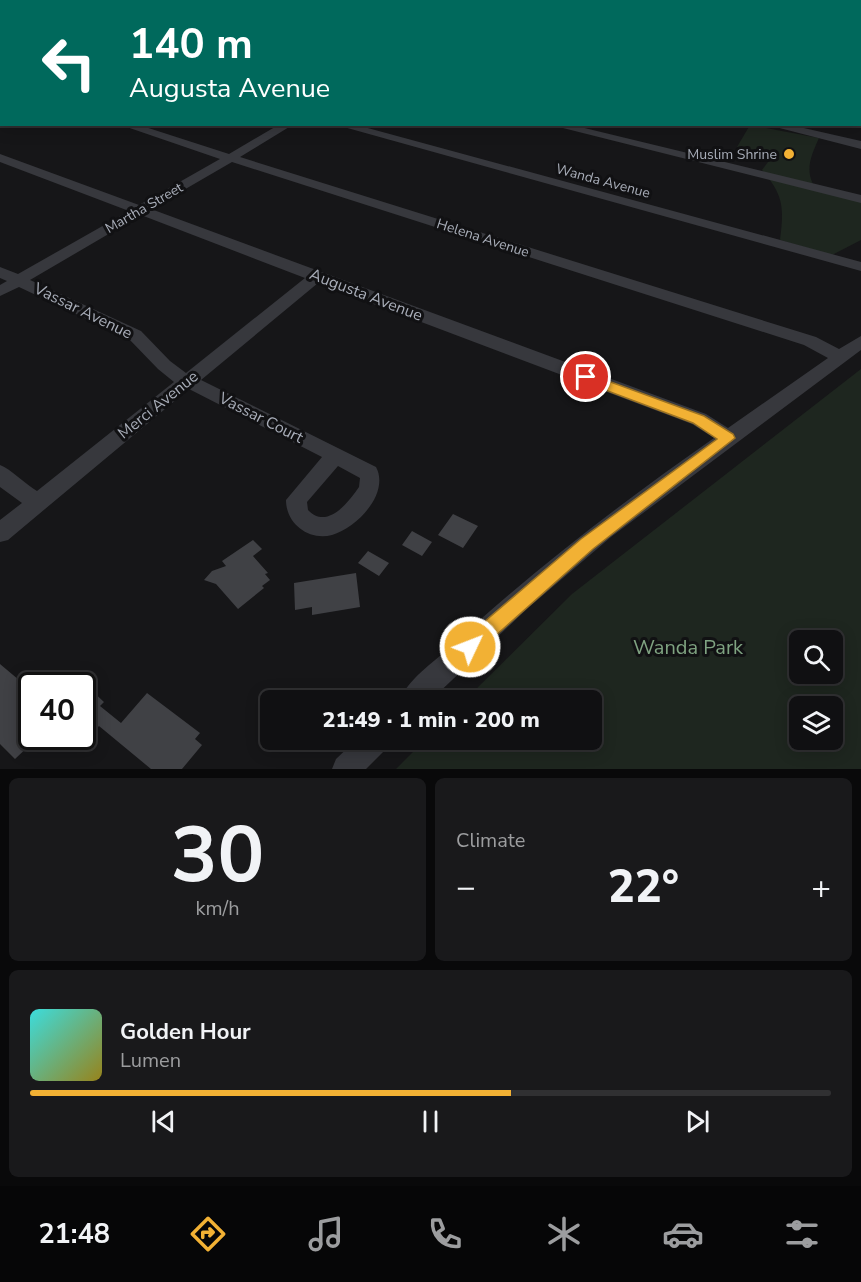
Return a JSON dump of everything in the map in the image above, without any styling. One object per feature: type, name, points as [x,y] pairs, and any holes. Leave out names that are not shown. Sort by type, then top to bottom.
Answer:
[{"type":"street","name":"Helena Avenue","points":[[129,126],[810,341],[840,357]]},
{"type":"street","name":"Martha Street","points":[[0,291],[286,126]]},
{"type":"street","name":"Wanda Avenue","points":[[345,126],[861,267]]},
{"type":"street","points":[[560,126],[861,199]]},
{"type":"street","points":[[778,126],[861,145]]},
{"type":"street","name":"Augusta Avenue","points":[[0,158],[699,420],[728,438]]},
{"type":"street","name":"Vassar Avenue","points":[[0,272],[135,335],[164,365],[188,381]]},
{"type":"street","name":"Merci Avenue","points":[[0,533],[317,276]]},
{"type":"street","points":[[425,690],[499,620],[587,544],[861,342]]},
{"type":"street","name":"Vassar Court","points":[[188,381],[334,455]]},
{"type":"street","points":[[0,473],[13,487],[38,503]]},
{"type":"street","points":[[346,769],[365,750]]},
{"type":"green space","points":[[749,126],[819,138],[810,167],[813,184],[861,201],[861,240],[832,255],[780,240],[781,202],[775,187],[762,170],[768,162],[767,155],[737,147]]},
{"type":"green space","name":"Wanda Park","points":[[861,369],[861,769],[396,769],[415,750],[602,750],[602,690],[475,690],[572,594]]},
{"type":"building","points":[[453,514],[478,526],[463,548],[438,535]]},
{"type":"building","points":[[412,531],[432,542],[422,556],[402,545]]},
{"type":"building","points":[[253,540],[262,549],[253,556],[268,573],[265,574],[270,580],[262,586],[264,588],[238,609],[216,584],[204,580],[212,571],[226,566],[222,561]]},
{"type":"building","points":[[368,551],[389,563],[379,576],[358,563]]},
{"type":"building","points":[[356,573],[360,607],[312,615],[312,607],[295,610],[294,583]]},
{"type":"building","points":[[0,664],[18,679],[18,750],[25,750],[15,759],[0,744]]},
{"type":"building","points":[[147,693],[200,733],[195,739],[202,745],[182,769],[151,769],[99,726],[96,729],[96,695],[104,702],[100,706],[121,723]]},
{"type":"waterway","points":[[50,0],[68,0]]},
{"type":"place","name":"Muslim Shrine","points":[[789,154]]},
{"type":"route","points":[[470,647],[587,544],[728,438],[705,422],[586,377]]}]
